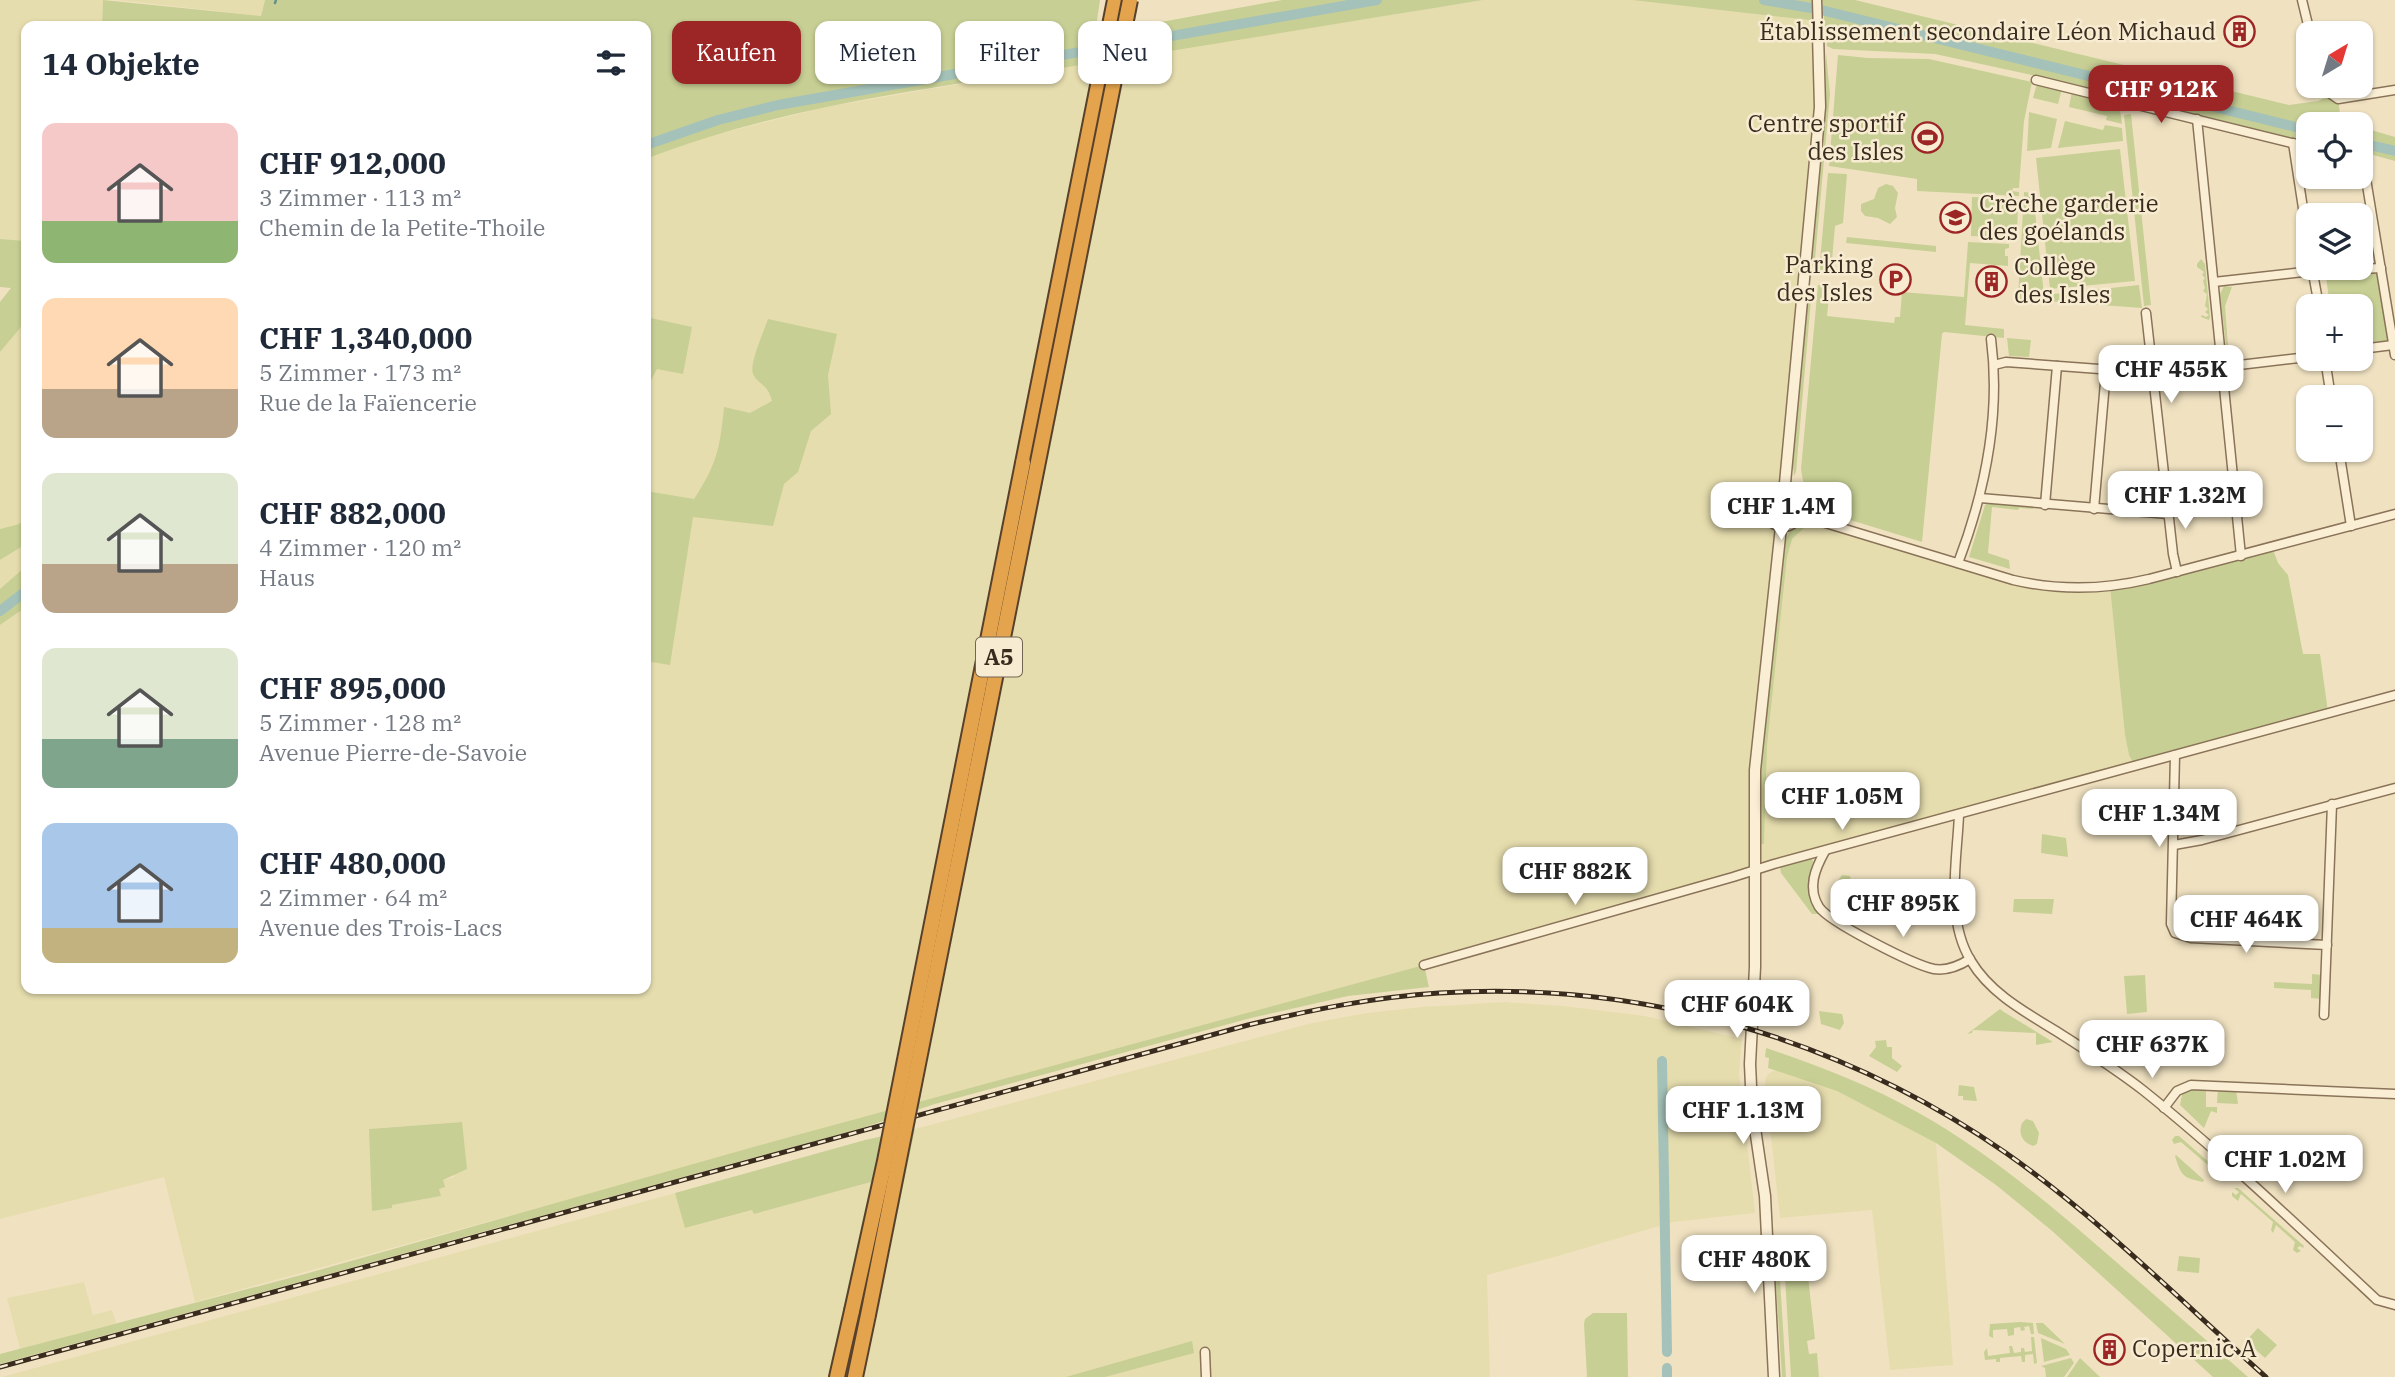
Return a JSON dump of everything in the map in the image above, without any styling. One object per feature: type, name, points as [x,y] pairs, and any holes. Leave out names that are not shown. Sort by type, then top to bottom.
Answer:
[{"type":"highway","name":"A5","points":[[837,1377],[885,1161],[1115,0]]},
{"type":"highway","name":"A5","points":[[855,1377],[1130,0]]},
{"type":"street","points":[[1784,494],[1820,107],[1817,0]]},
{"type":"street","points":[[2302,0],[2307,21]]},
{"type":"street","points":[[2036,80],[2296,144]]},
{"type":"street","points":[[2373,93],[2395,90]]},
{"type":"street","points":[[2197,119],[2241,556]]},
{"type":"street","points":[[2293,143],[2302,203]]},
{"type":"street","points":[[2367,189],[2395,355]]},
{"type":"street","points":[[2373,268],[2381,268]]},
{"type":"street","points":[[2214,282],[2296,272]]},
{"type":"street","points":[[2146,313],[2177,572]]},
{"type":"street","points":[[1958,564],[1980,498],[1988,459],[1994,365],[1991,340]]},
{"type":"street","points":[[2373,348],[2393,345]]},
{"type":"street","points":[[2222,367],[2296,358]]},
{"type":"street","points":[[1994,365],[2006,362],[2153,373]]},
{"type":"street","points":[[2045,505],[2057,366]]},
{"type":"street","points":[[2094,509],[2106,370]]},
{"type":"street","points":[[2341,462],[2351,526]]},
{"type":"street","points":[[1784,494],[1797,501],[1799,515],[1792,524],[1781,527],[1770,520],[1767,507],[1775,496],[1784,494]]},
{"type":"street","points":[[1980,498],[2168,514]]},
{"type":"street","points":[[1799,515],[2025,583],[2069,589],[2118,586],[2395,514]]},
{"type":"street","points":[[1774,1377],[1764,1179],[1751,1092],[1755,967],[1755,770],[1781,527]]},
{"type":"street","points":[[1424,965],[1755,870],[2395,695]]},
{"type":"street","points":[[2175,755],[2171,924],[2175,933],[2191,938],[2327,945]]},
{"type":"street","points":[[2174,845],[2202,840],[2395,788]]},
{"type":"street","points":[[2324,1014],[2332,804]]},
{"type":"street","points":[[1959,815],[1955,894],[1961,935],[1970,960],[1983,977],[2012,1003],[2122,1075],[2164,1108],[2377,1300],[2395,1305]]},
{"type":"street","points":[[1825,851],[1815,872],[1813,888],[1819,907],[1827,915],[1889,949],[1934,969],[1954,967],[1970,960]]},
{"type":"street","points":[[2164,1108],[2177,1091],[2191,1085],[2395,1094]]},
{"type":"street","points":[[1205,1352],[1206,1377]]},
{"type":"shaded area","points":[[0,0],[103,0],[102,21],[21,21],[21,241],[0,239]]},
{"type":"shaded area","points":[[117,0],[265,0],[261,16]]},
{"type":"shaded area","points":[[1483,0],[1632,0],[1814,19],[1821,80],[1784,494],[1796,493],[1803,503],[1799,514],[2013,580],[2110,587],[2125,735],[2134,765],[1424,965],[195,1302],[164,1177],[0,1219],[0,625],[21,610],[21,994],[651,994],[651,157],[694,140],[826,107],[960,84],[1064,84],[1064,66],[1078,64],[1078,84],[1172,84],[1172,49]],"holes":[[[461,1122],[454,1177],[443,1180],[439,1189],[441,1196],[392,1207],[369,1129]]]},
{"type":"shaded area","points":[[21,327],[21,523],[0,529],[0,352]]},
{"type":"shaded area","points":[[21,547],[21,570],[0,589],[0,560]]},
{"type":"shaded area","points":[[1505,1002],[1645,1016],[1742,1039],[1739,1073],[1755,1213],[1673,1222],[1487,1275],[1490,1377],[863,1377],[915,1129],[1312,1023],[1422,1007]]},
{"type":"shaded area","points":[[1773,1071],[1837,1091],[1936,1143],[1953,1365],[1890,1370],[1872,1210],[1780,1218],[1765,1082],[1767,1075]]},
{"type":"shaded area","points":[[871,1182],[828,1377],[2,1377],[675,1193],[686,1228],[753,1210],[754,1214]]},
{"type":"shaded area","points":[[84,1282],[93,1315],[112,1310],[116,1323],[20,1349],[7,1298]]},
{"type":"green space","points":[[103,0],[261,16],[265,0],[1100,0],[1097,21],[1078,21],[1078,65],[1064,67],[1064,21],[955,21],[957,84],[803,112],[749,125],[651,157],[651,21],[102,21]]},
{"type":"green space","points":[[1282,0],[1483,0],[1172,51],[1172,21],[1166,21]]},
{"type":"green space","points":[[1632,0],[1817,0],[1814,19],[1810,20]]},
{"type":"green space","points":[[1822,0],[1855,0],[2289,105],[2336,98],[2340,112],[2296,112],[2296,141],[2036,76],[1935,54],[1833,49],[1827,46]]},
{"type":"green space","points":[[1826,53],[1830,94],[1814,270],[1811,262],[1825,114]]},
{"type":"green space","name":"Centre sportif des Isles","points":[[1838,55],[1929,59],[2032,82],[2024,121],[2019,188],[2013,188],[2012,191],[2019,192],[2019,196],[1917,191],[1917,179],[1829,166]]},
{"type":"green space","points":[[2037,83],[2062,89],[2058,104],[2033,98]]},
{"type":"green space","points":[[2072,91],[2130,105],[2130,108],[2120,109],[2122,124],[2106,120],[2107,116],[2069,107]]},
{"type":"green space","points":[[2029,112],[2057,119],[2051,148],[2027,151]]},
{"type":"green space","points":[[2131,114],[2151,305],[2144,306],[2124,115]]},
{"type":"green space","points":[[2065,121],[2103,130],[2105,125],[2122,128],[2123,141],[2058,148]]},
{"type":"green space","points":[[2373,131],[2395,137],[2395,161],[2373,155]]},
{"type":"green space","points":[[2120,149],[2135,281],[2050,289],[2036,158]]},
{"type":"green space","points":[[1828,173],[1847,174],[1843,223],[1835,226],[1831,271],[1827,274],[1819,272]]},
{"type":"green space","points":[[1886,184],[1893,186],[1898,193],[1895,208],[1897,217],[1890,224],[1865,216],[1861,211],[1861,204],[1874,199],[1878,188]]},
{"type":"green space","points":[[2024,192],[2033,193],[2044,295],[2139,285],[2142,308],[2018,299]]},
{"type":"green space","points":[[1972,197],[2018,200],[2017,238],[1971,236]]},
{"type":"green space","points":[[1847,237],[1936,246],[1936,252],[1846,243]]},
{"type":"green space","points":[[0,239],[21,241],[21,327],[0,352],[0,302],[11,288],[0,287]]},
{"type":"green space","points":[[1968,242],[2009,244],[2009,248],[2005,249],[2008,266],[1970,263],[1965,325],[2004,329],[2004,338],[1944,332],[1942,334],[1922,542],[1821,511],[1807,492],[1801,469],[1818,285],[1830,286],[1827,316],[1894,323],[1895,317],[1900,317],[1902,292],[1964,297]]},
{"type":"green space","points":[[2201,259],[2205,264],[2210,317],[2209,320],[2201,317],[2209,315],[2205,312],[2208,309],[2205,306],[2207,294],[2203,291],[2204,272],[2197,267]]},
{"type":"green space","points":[[2373,272],[2379,276],[2390,336],[2384,343],[2373,344],[2373,294],[2328,294],[2326,280],[2373,280]]},
{"type":"green space","points":[[2224,286],[2232,287],[2225,306],[2228,346],[2241,355],[2240,360],[2231,360],[2227,354],[2220,294]]},
{"type":"green space","points":[[1812,288],[1794,476],[1792,458],[1808,297]]},
{"type":"green space","points":[[651,318],[692,327],[683,374],[657,369],[651,380]]},
{"type":"green space","points":[[768,319],[837,334],[828,375],[831,414],[811,431],[798,472],[784,484],[773,526],[693,517],[670,665],[651,662],[651,492],[694,499],[708,476],[716,455],[724,407],[750,413],[772,401],[768,390],[753,374],[755,355]]},
{"type":"green space","points":[[2007,338],[2031,340],[2029,357],[2009,356]]},
{"type":"green space","points":[[1988,503],[2033,507],[2018,510],[1992,507],[1988,553],[2009,560],[2010,569],[1969,557],[1985,505]]},
{"type":"green space","points":[[21,523],[21,547],[0,560],[0,529]]},
{"type":"green space","points":[[1807,525],[1792,539],[1787,557],[1767,745],[1764,844],[1760,844],[1761,758],[1783,555],[1791,529]]},
{"type":"green space","points":[[2272,547],[2278,563],[2288,575],[2303,654],[2320,654],[2328,712],[2134,765],[2125,735],[2110,587]]},
{"type":"green space","points":[[21,570],[21,610],[0,625],[0,589]]},
{"type":"green space","points":[[2042,834],[2066,838],[2068,857],[2041,853]]},
{"type":"green space","points":[[1811,858],[1813,861],[1809,892],[1819,914],[1812,914],[1781,873],[1780,867]]},
{"type":"green space","points":[[1842,875],[1850,876],[1851,881],[1846,891],[1857,900],[1850,909],[1838,902],[1838,893],[1833,888]]},
{"type":"green space","points":[[2014,899],[2054,899],[2052,914],[2013,912]]},
{"type":"green space","points":[[1424,965],[1429,987],[1348,996],[1251,1018],[935,1104],[862,1128],[0,1364],[0,1354],[305,1274],[775,1141]]},
{"type":"green space","points":[[2312,974],[2323,975],[2322,999],[2311,998],[2311,990],[2274,988],[2274,982],[2312,984]]},
{"type":"green space","points":[[2145,975],[2147,1012],[2127,1014],[2124,976]]},
{"type":"green space","points":[[2000,1009],[2053,1042],[2036,1045],[2036,1033],[1973,1030],[1967,1034]]},
{"type":"green space","points":[[1819,1011],[1842,1014],[1844,1023],[1840,1030],[1821,1024]]},
{"type":"green space","points":[[1886,1040],[1887,1047],[1892,1047],[1892,1058],[1902,1066],[1897,1072],[1869,1056],[1876,1047],[1875,1041]]},
{"type":"green space","points":[[1766,1048],[1862,1084],[1917,1112],[1963,1140],[2050,1206],[2248,1377],[2213,1377],[2051,1230],[1996,1185],[1936,1143],[1837,1091],[1768,1068]]},
{"type":"green space","points":[[1959,1085],[1974,1087],[1977,1101],[1963,1100],[1963,1096],[1958,1096]]},
{"type":"green space","points":[[2218,1088],[2236,1089],[2238,1104],[2217,1103]]},
{"type":"green space","points":[[2189,1090],[2206,1090],[2206,1107],[2217,1107],[2217,1113],[2211,1111],[2204,1128],[2180,1105],[2182,1095]]},
{"type":"green space","points":[[2026,1119],[2033,1121],[2039,1133],[2037,1144],[2033,1146],[2026,1142],[2021,1134],[2022,1123]]},
{"type":"green space","points":[[462,1122],[467,1169],[443,1180],[445,1187],[439,1189],[441,1196],[372,1211],[369,1129]]},
{"type":"green space","points":[[915,1129],[863,1377],[828,1377],[871,1182],[754,1214],[752,1210],[685,1228],[675,1193],[865,1140]]},
{"type":"green space","points":[[2179,1136],[2227,1178],[2215,1181],[2223,1178],[2181,1142],[2174,1144],[2172,1140]]},
{"type":"green space","points":[[2176,1155],[2204,1180],[2203,1182],[2184,1175]]},
{"type":"green space","points":[[2234,1188],[2238,1188],[2304,1246],[2297,1248],[2301,1251],[2297,1253],[2293,1250],[2295,1242],[2276,1225],[2273,1233],[2273,1222],[2241,1194],[2238,1201],[2232,1196],[2232,1192],[2236,1195],[2239,1192]]},
{"type":"green space","points":[[1789,1240],[1804,1242],[1809,1257],[1806,1259],[1815,1339],[1807,1341],[1809,1354],[1817,1353],[1819,1377],[1791,1377],[1783,1244]]},
{"type":"green space","points":[[1778,1247],[1786,1377],[1782,1377],[1774,1255]]},
{"type":"green space","points":[[2179,1256],[2200,1258],[2199,1273],[2177,1271]]},
{"type":"green space","points":[[1593,1313],[1627,1313],[1628,1377],[1587,1377],[1584,1324],[1585,1319]]},
{"type":"green space","points":[[2033,1323],[2034,1334],[2031,1334],[2029,1326],[2021,1331],[2020,1327],[2014,1328],[2014,1335],[2008,1336],[2007,1329],[1993,1330],[1993,1338],[1989,1336],[1990,1324]]},
{"type":"green space","points":[[2036,1323],[2043,1323],[2065,1344],[2038,1333]]},
{"type":"green space","points":[[2258,1328],[2277,1345],[2265,1358],[2246,1341]]},
{"type":"green space","points":[[2031,1337],[2034,1337],[2037,1363],[2034,1364],[2033,1354],[2025,1355],[2025,1362],[2022,1362],[2021,1356],[2000,1358],[2000,1362],[1996,1362],[1996,1359],[1985,1360],[1984,1352],[1987,1348],[1988,1356],[2010,1353],[2009,1346],[2012,1346],[2014,1353],[2021,1352],[2021,1348],[2024,1348],[2025,1352],[2032,1351]]},
{"type":"green space","points":[[2041,1338],[2066,1349],[2070,1355],[2044,1362]]},
{"type":"green space","points":[[1192,1341],[1194,1353],[1105,1377],[1066,1377]]},
{"type":"green space","points":[[2071,1358],[2074,1363],[2064,1377],[2046,1377],[2045,1368],[2041,1366]]},
{"type":"green space","points":[[2080,1358],[2100,1377],[2067,1377]]},
{"type":"waterway","points":[[651,143],[718,120],[778,105],[1377,0]]},
{"type":"waterway","points":[[1764,0],[1817,9],[2296,127]]},
{"type":"waterway","points":[[2373,146],[2395,151]]},
{"type":"waterway","points":[[0,611],[21,595]]},
{"type":"waterway","points":[[1662,1061],[1667,1352]]},
{"type":"waterway","points":[[1667,1368],[1667,1377]]},
{"type":"railway","points":[[0,1367],[1248,1025],[1367,1001],[1439,993],[1514,991],[1589,996],[1663,1008],[1736,1025],[1807,1048],[1876,1078],[1943,1113],[2040,1178],[2107,1232],[2266,1377]]},
{"type":"place","name":"Établissement secondaire Léon Michaud","points":[[2239,32]]},
{"type":"place","name":"Centre sportif des Isles","points":[[1927,138]]},
{"type":"place","name":"Crèche garderie des goélands","points":[[1956,218]]},
{"type":"place","name":"Parking des Isles","points":[[1896,279]]},
{"type":"place","name":"Collège des Isles","points":[[1991,281]]},
{"type":"place","name":"Copernic A","points":[[2109,1349]]}]
